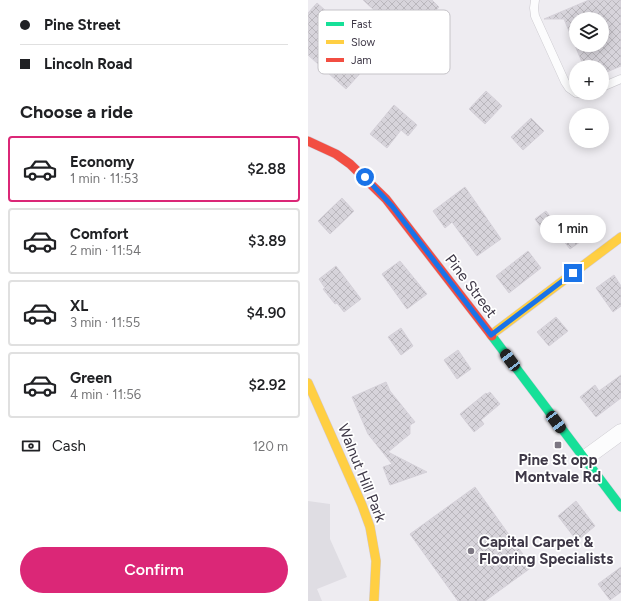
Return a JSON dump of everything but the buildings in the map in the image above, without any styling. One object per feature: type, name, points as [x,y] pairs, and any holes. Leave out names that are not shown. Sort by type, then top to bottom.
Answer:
[{"type":"street","name":"Pine Street","points":[[308,141],[336,154],[350,164],[386,199],[621,507]]},
{"type":"street","points":[[491,335],[621,237]]},
{"type":"street","name":"Walnut Hill Park","points":[[308,383],[362,505],[370,527],[376,561],[374,601]]},
{"type":"street","points":[[584,459],[621,432]]},
{"type":"lane","points":[[535,0],[534,12],[567,86],[569,87]]},
{"type":"lane","points":[[609,84],[621,79]]},
{"type":"shaded area","points":[[308,501],[330,504],[330,539],[347,577],[317,589],[322,601],[308,601]]},
{"type":"traffic: fast","points":[[492,336],[621,507]]},
{"type":"traffic: slow","points":[[491,335],[621,237]]},
{"type":"traffic: slow","points":[[308,383],[362,505],[370,527],[376,561],[374,601]]},
{"type":"traffic: jam","points":[[308,141],[336,154],[350,164],[386,199],[492,336]]},
{"type":"place","name":"Pine St opp Montvale Rd","points":[[558,445]]},
{"type":"place","name":"Capital Carpet & Flooring Specialists","points":[[471,551]]},
{"type":"route","points":[[365,177],[392,206],[491,335],[573,273]]}]
